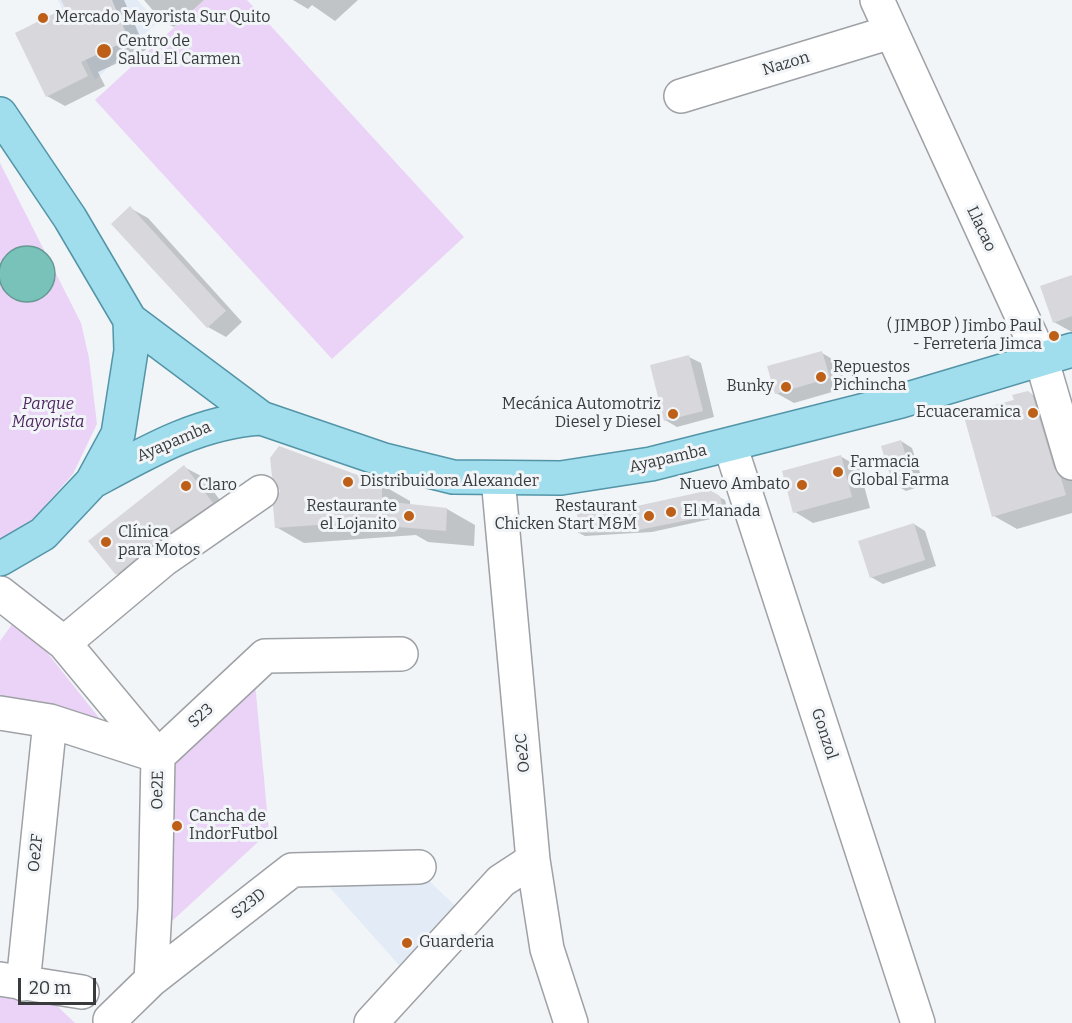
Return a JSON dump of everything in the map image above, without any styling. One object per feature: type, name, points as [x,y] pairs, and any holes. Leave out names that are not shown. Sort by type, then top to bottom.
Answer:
[{"type":"main road","points":[[0,114],[70,218],[130,320],[132,351],[118,434],[92,482],[0,584]]},
{"type":"main road","name":"Ayapamba","points":[[130,320],[261,418],[418,470],[453,477],[561,478],[593,475],[730,445],[901,401],[1072,350]]},
{"type":"main road","name":"Ayapamba","points":[[92,482],[158,446],[193,431],[210,425],[261,418]]},
{"type":"main road","points":[[0,559],[43,534]]},
{"type":"street","name":"Llacao","points":[[877,0],[1041,358],[1072,463]]},
{"type":"street","name":"Nazon","points":[[681,96],[891,32]]},
{"type":"street","name":"Gonzol","points":[[730,445],[918,1023]]},
{"type":"street","name":"Oe2C","points":[[498,478],[533,860],[547,949],[571,1023]]},
{"type":"street","points":[[64,643],[163,560],[261,492]]},
{"type":"street","name":"Oe2E","points":[[0,593],[64,643],[158,756],[151,980]]},
{"type":"street","name":"S23","points":[[158,756],[265,656],[401,654]]},
{"type":"street","points":[[0,713],[50,721],[158,756]]},
{"type":"street","name":"Oe2F","points":[[11,981],[50,721]]},
{"type":"street","points":[[371,1023],[501,881],[533,860]]},
{"type":"street","name":"S23D","points":[[110,1020],[151,980],[292,870],[419,867]]},
{"type":"street","points":[[11,981],[82,992]]},
{"type":"shaded area","name":"Centro de Salud El Carmen","points":[[58,0],[137,0],[158,22],[95,80]]},
{"type":"shaded area","points":[[27,246],[38,248],[47,254],[53,263],[55,274],[53,285],[47,294],[38,300],[27,302],[16,300],[7,294],[1,285],[-1,274],[1,263],[7,254],[16,248]]},
{"type":"shaded area","name":"Guarderia","points":[[424,876],[464,914],[406,973],[325,882]]},
{"type":"green space","points":[[204,0],[247,0],[464,237],[332,359],[95,100]]},
{"type":"green space","name":"Parque Mayorista","points":[[0,163],[81,323],[89,358],[97,424],[73,474],[28,525],[0,538]]},
{"type":"green space","points":[[18,616],[104,724],[0,707],[0,641]]},
{"type":"green space","points":[[255,683],[269,832],[135,955],[144,758]]},
{"type":"green space","points":[[0,992],[23,1002],[54,1003],[75,1023],[0,1023]]},
{"type":"building","points":[[61,0],[112,0],[129,40],[81,62],[88,76],[46,97],[15,33],[65,8]]},
{"type":"building","points":[[130,206],[226,311],[207,328],[111,224]]},
{"type":"building","points":[[1072,275],[1072,316],[1053,323],[1040,286]]},
{"type":"building","points":[[822,351],[830,378],[775,394],[767,366]]},
{"type":"building","points":[[689,355],[703,411],[664,421],[650,365]]},
{"type":"building","points":[[1028,391],[1032,394],[1054,468],[1061,478],[1066,495],[992,517],[963,413],[1014,400],[1012,395]]},
{"type":"building","points":[[901,440],[913,479],[893,485],[881,446]]},
{"type":"building","points":[[279,446],[382,484],[382,501],[447,508],[446,531],[398,527],[399,519],[275,528],[273,506],[280,491],[272,477],[270,458]]},
{"type":"building","points":[[841,455],[852,497],[793,513],[782,471]]},
{"type":"building","points":[[184,465],[213,503],[152,545],[116,575],[88,541]]},
{"type":"building","points":[[710,490],[720,496],[724,513],[628,532],[578,533],[577,512],[637,506]]},
{"type":"building","points":[[914,523],[925,560],[870,578],[858,541]]},
{"type":"place","name":"Mercado Mayorista Sur Quito","points":[[43,18]]},
{"type":"place","name":"Centro de Salud El Carmen","points":[[104,51]]},
{"type":"place","name":"( JIMBOP ) Jimbo Paul - Ferretería Jimca","points":[[1054,336]]},
{"type":"place","name":"Repuestos Pichincha","points":[[821,377]]},
{"type":"place","name":"Bunky","points":[[786,387]]},
{"type":"place","name":"Ecuaceramica","points":[[1033,413]]},
{"type":"place","name":"Mecánica Automotriz Diesel y Diesel","points":[[673,414]]},
{"type":"place","name":"Farmacia Global Farma","points":[[838,472]]},
{"type":"place","name":"Distribuidora Alexander","points":[[348,482]]},
{"type":"place","name":"Nuevo Ambato","points":[[802,485]]},
{"type":"place","name":"Claro","points":[[186,486]]},
{"type":"place","name":"El Manada","points":[[671,512]]},
{"type":"place","name":"Restaurante el Lojanito","points":[[409,516]]},
{"type":"place","name":"Restaurant Chicken Start M&M","points":[[649,516]]},
{"type":"place","name":"Clínica para Motos","points":[[106,542]]},
{"type":"place","name":"Cancha de IndorFutbol","points":[[177,826]]},
{"type":"place","name":"Guarderia","points":[[407,943]]}]
